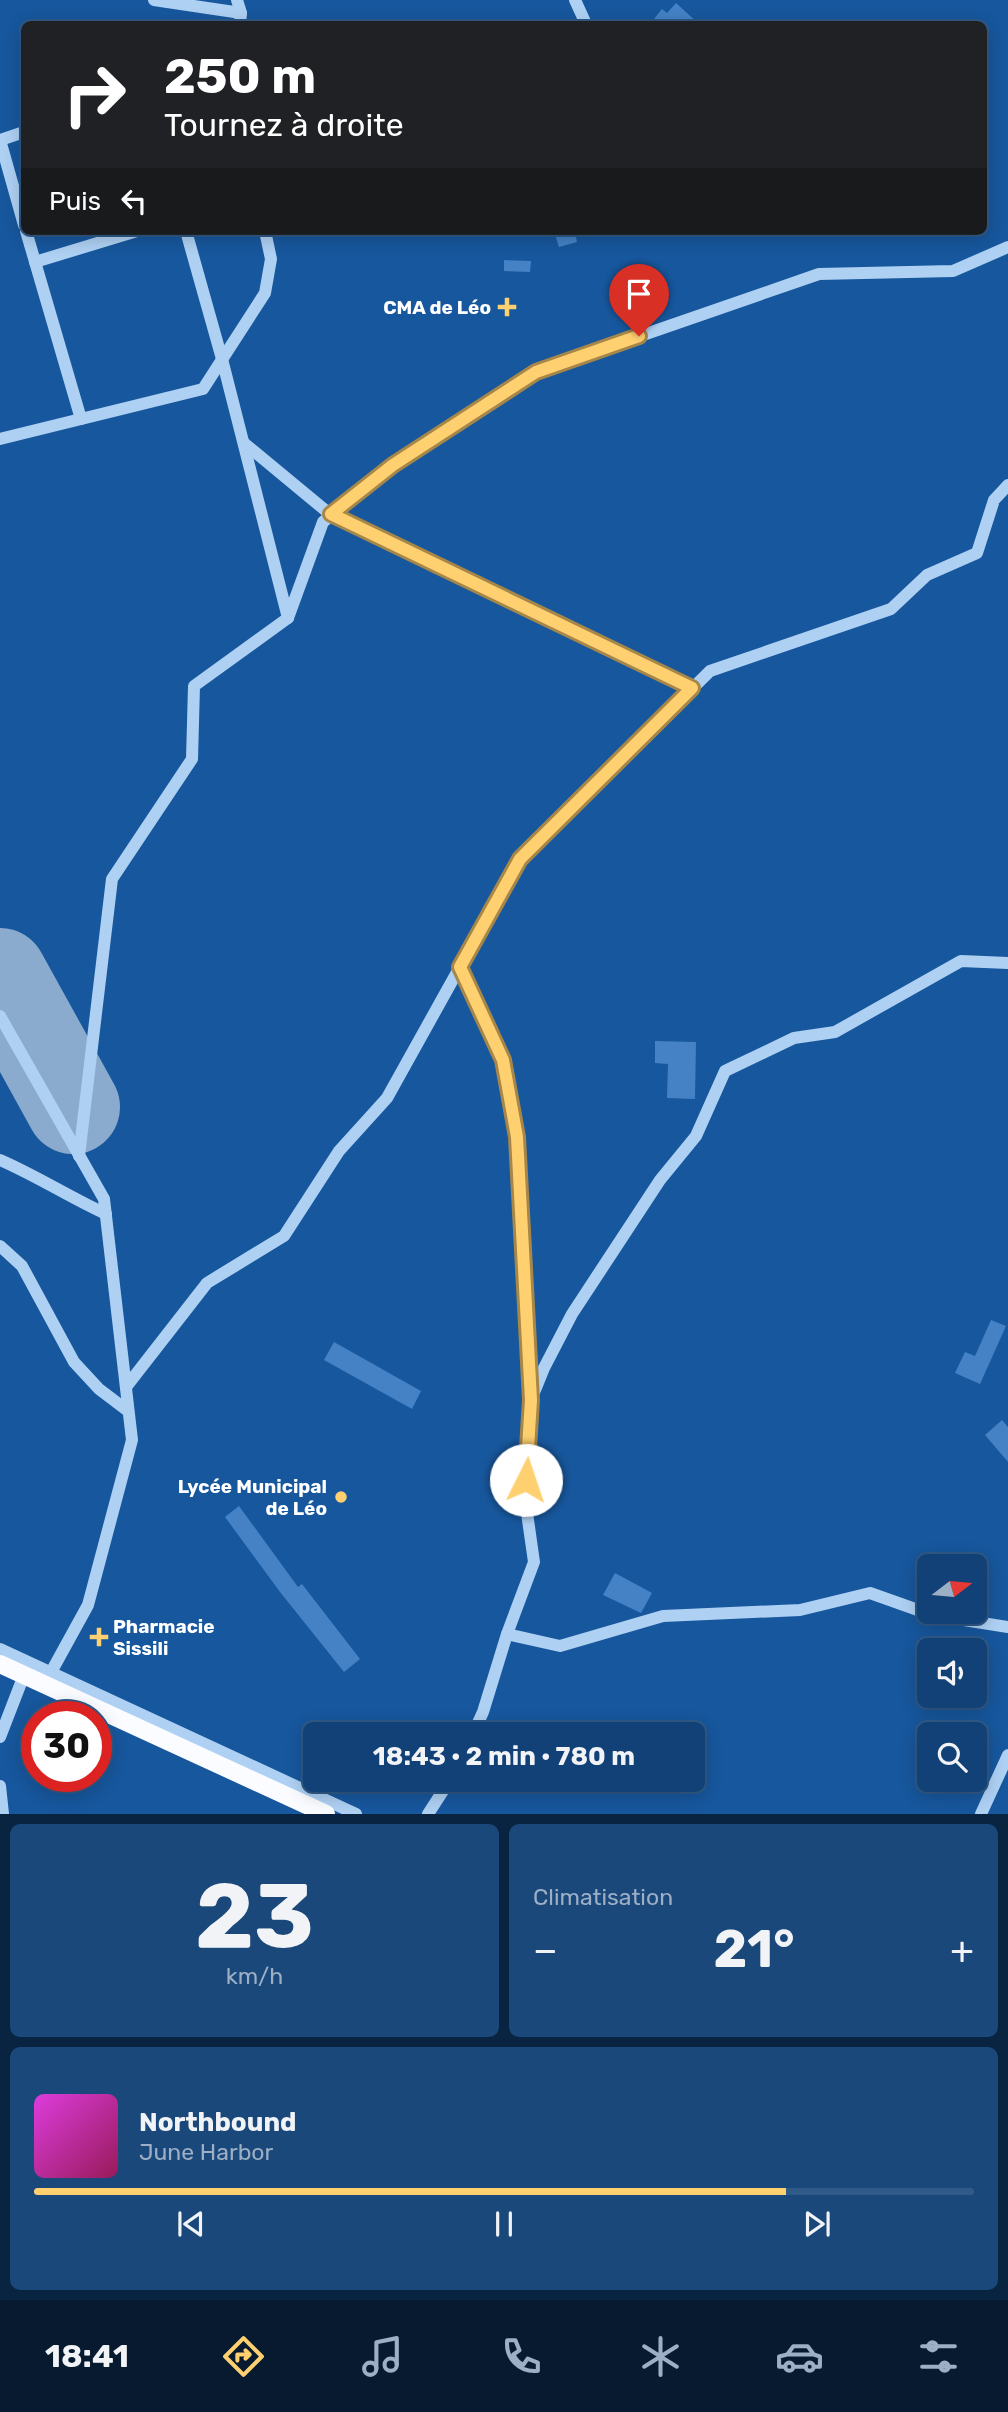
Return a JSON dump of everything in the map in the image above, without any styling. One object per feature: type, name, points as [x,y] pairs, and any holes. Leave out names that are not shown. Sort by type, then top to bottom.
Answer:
[{"type":"main road","points":[[0,1664],[24,1675],[47,1678],[327,1814]]},
{"type":"street","points":[[154,0],[240,19],[237,0]]},
{"type":"street","points":[[575,0],[585,21]]},
{"type":"street","points":[[21,133],[0,140],[21,214]]},
{"type":"street","points":[[27,235],[80,419]]},
{"type":"street","points":[[35,262],[124,235]]},
{"type":"street","points":[[187,235],[222,359],[288,618]]},
{"type":"street","points":[[0,439],[204,389],[265,293],[271,259],[266,235]]},
{"type":"street","points":[[79,1156],[112,879],[192,759],[194,686],[288,618],[323,522],[331,514],[393,465],[536,372],[818,274],[953,271],[1008,247]]},
{"type":"street","points":[[243,442],[331,514],[692,688]]},
{"type":"street","points":[[126,1387],[207,1283],[284,1236],[339,1151],[387,1098],[520,859],[710,671],[891,608],[927,575],[977,553],[994,500],[1008,485]]},
{"type":"street","points":[[531,1400],[572,1314],[660,1180],[696,1136],[724,1071],[794,1038],[835,1032],[961,961],[1008,963]]},
{"type":"street","points":[[460,967],[503,1060],[517,1137],[531,1400],[524,1499],[534,1562],[478,1722]]},
{"type":"street","points":[[0,1016],[104,1199],[132,1440],[88,1605],[47,1678]]},
{"type":"street","points":[[0,1160],[106,1214]]},
{"type":"street","points":[[0,1246],[22,1266],[74,1362],[99,1389],[128,1411]]},
{"type":"street","points":[[507,1634],[560,1646],[663,1616],[800,1610],[870,1593],[932,1615],[1008,1627]]},
{"type":"street","points":[[0,1649],[47,1678],[356,1814]]},
{"type":"street","points":[[0,1737],[24,1675]]},
{"type":"street","points":[[981,1814],[1008,1755]]},
{"type":"street","points":[[0,1786],[3,1814]]},
{"type":"street","points":[[428,1814],[442,1792]]},
{"type":"building","points":[[676,3],[696,21],[652,21],[662,9],[667,13]]},
{"type":"building","points":[[555,235],[576,235],[577,242],[559,247]]},
{"type":"building","points":[[504,260],[531,261],[530,272],[504,271]]},
{"type":"building","points":[[655,1041],[696,1042],[695,1099],[667,1098],[668,1064],[655,1063]]},
{"type":"building","points":[[991,1320],[1006,1326],[980,1384],[955,1373],[965,1352],[975,1356]]},
{"type":"building","points":[[334,1342],[421,1391],[412,1409],[324,1360]]},
{"type":"building","points":[[1002,1420],[1008,1427],[1008,1462],[985,1435]]},
{"type":"building","points":[[239,1506],[298,1587],[302,1584],[360,1659],[344,1672],[225,1517]]},
{"type":"building","points":[[615,1573],[652,1593],[641,1613],[603,1595]]},
{"type":"runway","points":[[0,975],[73,1107]]},
{"type":"place","name":"CMA de Léo","points":[[507,307]]},
{"type":"place","name":"Lycée Municipal de Léo","points":[[341,1497]]},
{"type":"place","name":"Pharmacie Sissili","points":[[99,1637]]},
{"type":"route","points":[[526,1480],[531,1400],[517,1137],[503,1060],[460,967],[520,859],[692,688],[331,514],[393,465],[536,372],[639,336]]}]
